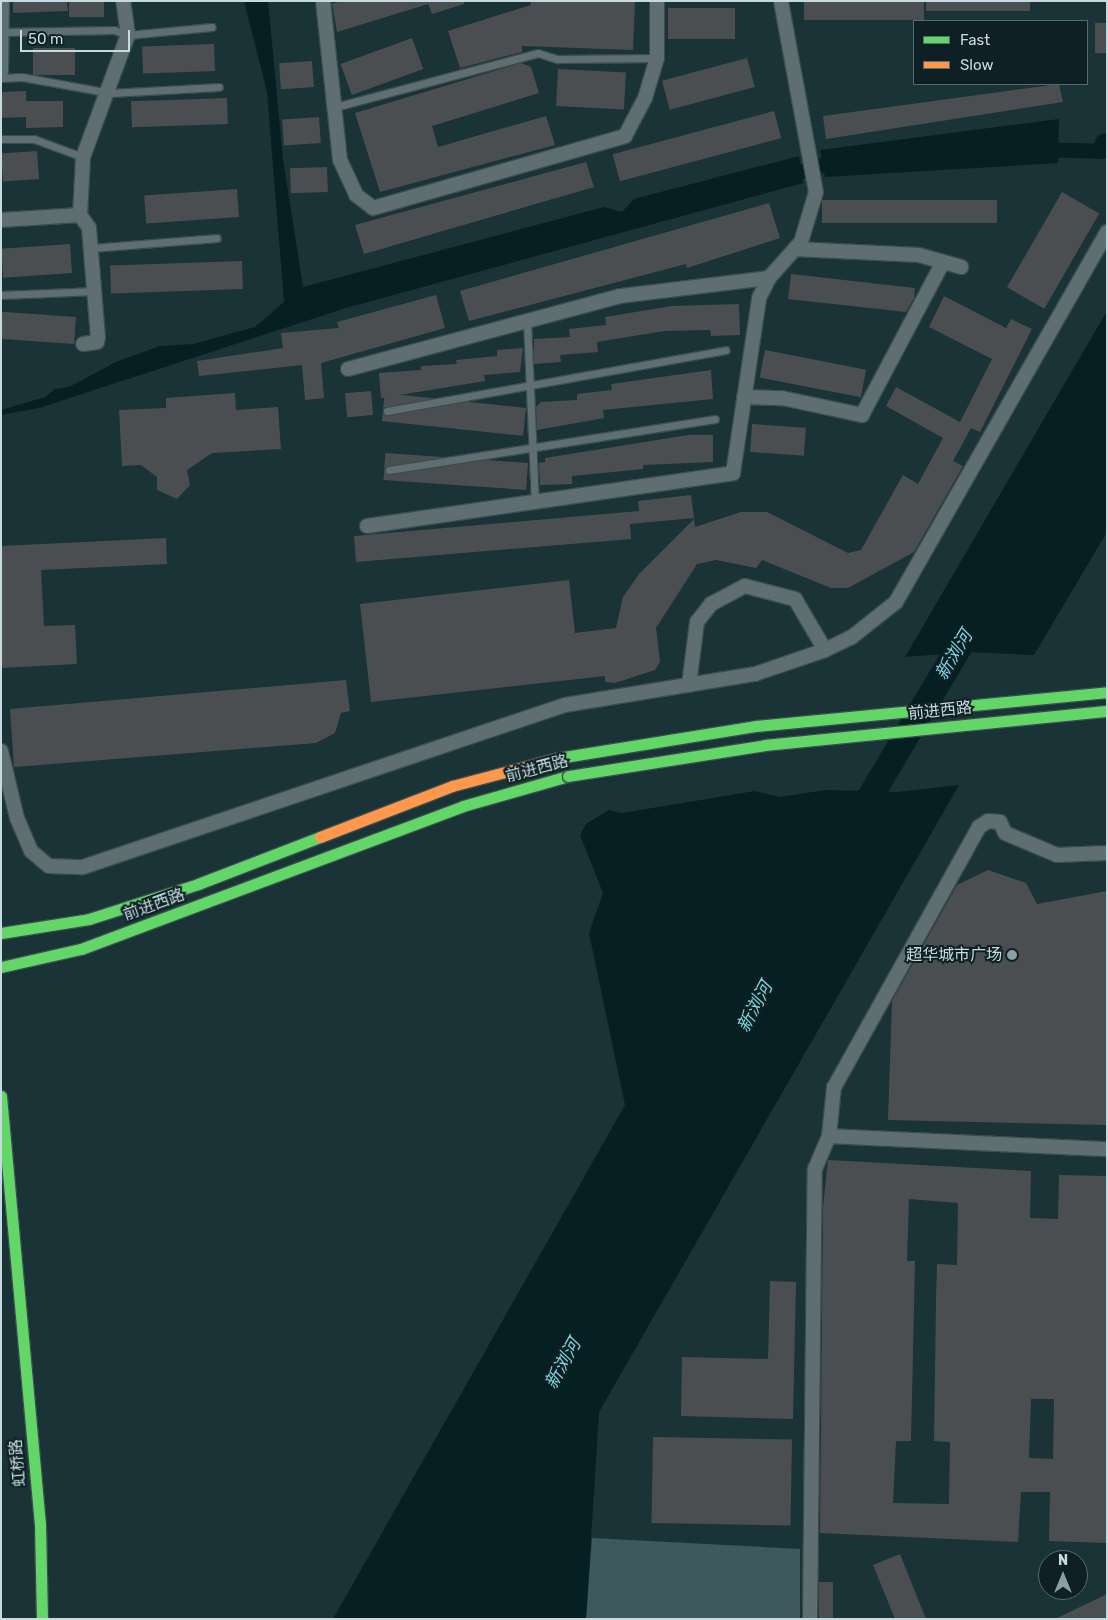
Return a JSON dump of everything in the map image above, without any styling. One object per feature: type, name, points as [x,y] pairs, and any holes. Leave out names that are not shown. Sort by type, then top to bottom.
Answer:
[{"type":"main road","name":"前进西路","points":[[1,933],[89,918],[134,904],[452,786],[564,756],[756,726],[1107,692]]},
{"type":"main road","name":"前进西路","points":[[1,967],[81,949],[463,806],[568,776],[765,745],[1107,711]]},
{"type":"main road","name":"虹桥路","points":[[1,1096],[40,1524],[42,1619]]},
{"type":"street","points":[[1,72],[4,32],[2,1]]},
{"type":"street","points":[[82,344],[97,342],[96,291],[92,248],[89,228],[80,215],[83,157],[110,93],[128,35],[123,1]]},
{"type":"street","points":[[323,1],[340,160],[356,195],[374,208],[625,136],[645,98],[657,58],[657,1]]},
{"type":"street","points":[[367,526],[732,473],[759,298],[769,278],[795,249],[816,192],[781,1]]},
{"type":"street","points":[[1,220],[80,215]]},
{"type":"street","points":[[1,751],[17,818],[31,851],[49,866],[82,867],[565,705],[755,674],[825,650],[852,636],[896,602],[1107,232]]},
{"type":"street","points":[[795,249],[919,255],[961,267]]},
{"type":"street","points":[[744,396],[782,398],[862,415],[943,262]]},
{"type":"street","points":[[348,369],[620,296],[769,278]]},
{"type":"street","points":[[689,685],[697,622],[711,604],[745,586],[795,599],[825,650]]},
{"type":"street","points":[[810,1619],[815,1169],[829,1136],[834,1087],[979,827],[988,821],[1000,822],[1005,833],[1057,855],[1107,853]]},
{"type":"street","points":[[829,1136],[1107,1149]]},
{"type":"lane","points":[[4,32],[114,30],[128,35],[212,27]]},
{"type":"lane","points":[[334,107],[538,53],[558,59],[657,58]]},
{"type":"lane","points":[[1,78],[22,77],[110,93],[219,87]]},
{"type":"lane","points":[[1,139],[34,139],[83,157]]},
{"type":"lane","points":[[92,248],[217,238]]},
{"type":"lane","points":[[1,295],[96,291]]},
{"type":"lane","points":[[527,321],[535,502]]},
{"type":"lane","points":[[387,411],[726,350]]},
{"type":"lane","points":[[389,470],[532,450],[715,419]]},
{"type":"shaded area","points":[[592,1538],[800,1549],[800,1619],[586,1619]]},
{"type":"water","points":[[244,1],[268,1],[283,159],[303,287],[604,207],[622,212],[634,199],[799,156],[803,183],[346,308],[39,408],[1,415],[1,410],[45,397],[55,389],[69,387],[116,362],[160,346],[193,344],[255,327],[284,302],[267,92]]},
{"type":"water","points":[[1059,119],[1058,163],[825,177],[820,150]]},
{"type":"water","points":[[1107,133],[1107,159],[1096,157],[1094,143],[1098,135]]},
{"type":"water","points":[[1107,311],[1107,532],[1034,655],[967,652],[905,657]]},
{"type":"water","points":[[959,785],[599,1412],[586,1619],[333,1619],[625,1105],[589,933],[603,893],[580,835],[586,824],[609,810],[622,813],[755,791],[779,797],[826,790],[897,792]]},
{"type":"building","points":[[13,1],[67,1],[68,11],[13,13]]},
{"type":"building","points":[[69,1],[104,1],[104,17],[69,17]]},
{"type":"building","points":[[341,1],[427,1],[428,4],[337,32],[332,4]]},
{"type":"building","points":[[427,1],[464,1],[464,4],[432,14]]},
{"type":"building","points":[[531,1],[635,1],[633,50],[522,46],[522,52],[460,68],[448,31],[531,5]]},
{"type":"building","points":[[804,1],[924,1],[924,20],[804,20]]},
{"type":"building","points":[[926,1],[1030,1],[1030,11],[926,11]]},
{"type":"building","points":[[668,8],[735,8],[735,39],[668,39]]},
{"type":"building","points":[[1095,23],[1107,23],[1107,53],[1095,53]]},
{"type":"building","points":[[412,38],[423,69],[352,95],[341,64]]},
{"type":"building","points":[[214,44],[215,71],[143,73],[142,47]]},
{"type":"building","points":[[33,48],[75,48],[75,75],[33,75]]},
{"type":"building","points":[[747,58],[755,87],[670,110],[662,81]]},
{"type":"building","points":[[312,61],[314,87],[281,89],[279,63]]},
{"type":"building","points":[[521,63],[531,67],[539,93],[432,126],[438,147],[546,116],[555,145],[380,192],[355,113]]},
{"type":"building","points":[[558,69],[626,73],[624,110],[556,106]]},
{"type":"building","points":[[1052,85],[1059,85],[1063,102],[826,139],[823,116]]},
{"type":"building","points":[[26,91],[26,101],[63,101],[63,127],[26,128],[26,117],[1,118],[1,92]]},
{"type":"building","points":[[227,98],[228,124],[132,127],[131,101]]},
{"type":"building","points":[[774,111],[781,138],[620,181],[613,154]]},
{"type":"building","points":[[319,117],[321,143],[284,146],[282,120]]},
{"type":"building","points":[[37,151],[39,179],[3,181],[1,154]]},
{"type":"building","points":[[586,162],[594,187],[364,254],[355,225]]},
{"type":"building","points":[[327,167],[328,192],[291,193],[290,168]]},
{"type":"building","points":[[237,189],[239,217],[146,223],[144,195]]},
{"type":"building","points":[[1062,192],[1099,214],[1044,309],[1007,287]]},
{"type":"building","points":[[822,200],[997,200],[997,223],[822,223]]},
{"type":"building","points":[[769,203],[780,238],[687,268],[686,264],[469,321],[460,291]]},
{"type":"building","points":[[70,244],[72,273],[3,278],[1,249]]},
{"type":"building","points":[[242,261],[243,289],[111,294],[110,266]]},
{"type":"building","points":[[791,274],[915,288],[914,298],[906,312],[788,299]]},
{"type":"building","points":[[436,295],[445,328],[321,363],[324,398],[305,400],[302,365],[199,376],[197,361],[283,348],[281,333],[339,328],[337,322]]},
{"type":"building","points":[[944,296],[1006,328],[1011,319],[1032,329],[980,432],[971,428],[953,461],[963,466],[914,552],[848,588],[831,588],[762,560],[756,568],[716,560],[697,564],[656,628],[660,662],[655,670],[615,683],[605,682],[605,676],[371,702],[360,604],[569,580],[575,633],[616,628],[623,597],[639,574],[694,519],[695,527],[741,512],[767,512],[848,553],[861,550],[903,475],[918,484],[943,438],[886,406],[896,387],[960,422],[992,359],[929,327]]},
{"type":"building","points":[[739,304],[740,335],[711,336],[710,330],[664,331],[597,342],[598,352],[560,355],[561,362],[534,364],[534,339],[570,337],[569,329],[606,325],[605,317],[672,306]]},
{"type":"building","points":[[1,312],[76,317],[74,344],[1,339]]},
{"type":"building","points":[[523,348],[520,372],[484,375],[485,381],[381,398],[379,373],[421,370],[421,366],[457,364],[456,360],[497,356],[497,350]]},
{"type":"building","points":[[765,350],[866,370],[861,397],[760,377]]},
{"type":"building","points":[[711,370],[713,399],[603,410],[604,418],[537,430],[536,407],[541,402],[577,400],[577,394],[612,390],[611,384]]},
{"type":"building","points":[[371,391],[373,415],[347,417],[345,393]]},
{"type":"building","points":[[235,393],[236,410],[278,407],[281,449],[212,453],[187,470],[190,485],[177,499],[157,490],[157,477],[141,465],[122,466],[119,410],[166,408],[166,398]]},
{"type":"building","points":[[385,393],[526,408],[523,436],[382,421]]},
{"type":"building","points":[[752,424],[806,428],[804,456],[750,452]]},
{"type":"building","points":[[688,435],[713,435],[713,462],[643,465],[643,469],[572,476],[572,484],[540,485],[539,463],[545,462],[545,458]]},
{"type":"building","points":[[385,453],[528,463],[526,490],[383,480]]},
{"type":"building","points":[[691,495],[694,518],[630,524],[631,539],[356,562],[354,536],[639,511],[638,501]]},
{"type":"building","points":[[166,538],[167,564],[41,570],[44,626],[75,625],[77,664],[1,668],[1,546]]},
{"type":"building","points":[[346,680],[350,711],[341,713],[335,733],[316,743],[14,767],[10,709]]},
{"type":"building","name":"超华城市广场","points":[[988,870],[1026,883],[1037,904],[1107,891],[1107,1125],[888,1120],[892,1001],[957,885]]},
{"type":"building","points":[[828,1160],[1031,1171],[1030,1218],[1058,1219],[1059,1175],[1107,1176],[1107,1543],[1049,1541],[1050,1492],[1021,1492],[1018,1542],[820,1533],[823,1208]],"holes":[[[909,1199],[958,1203],[957,1265],[937,1264],[934,1441],[950,1442],[949,1504],[893,1503],[896,1441],[911,1441],[915,1261],[907,1261]],[[1031,1399],[1054,1399],[1053,1459],[1029,1458]]]},
{"type":"building","points":[[770,1281],[796,1282],[793,1419],[681,1416],[682,1357],[768,1359]]},
{"type":"building","points":[[653,1437],[792,1439],[790,1525],[651,1523]]},
{"type":"building","points":[[900,1554],[926,1619],[895,1619],[873,1565]]},
{"type":"building","points":[[819,1582],[833,1582],[833,1619],[819,1619]]},
{"type":"building","points":[[1107,1594],[1107,1619],[1055,1619]]},
{"type":"waterway","points":[[1038,149],[1107,151]]},
{"type":"waterway","points":[[781,176],[841,160]]},
{"type":"waterway","name":"新浏河","points":[[855,822],[974,622]]},
{"type":"traffic: fast","points":[[558,758],[756,726],[1107,692]]},
{"type":"traffic: fast","points":[[568,776],[765,745],[1107,711]]},
{"type":"traffic: fast","points":[[1,967],[81,949],[463,806],[568,776]]},
{"type":"traffic: fast","points":[[1,933],[89,919],[198,884],[320,837]]},
{"type":"traffic: fast","points":[[1,1096],[40,1524],[42,1619]]},
{"type":"traffic: slow","points":[[320,837],[452,786],[558,758]]},
{"type":"place","name":"超华城市广场","points":[[1012,955]]}]
